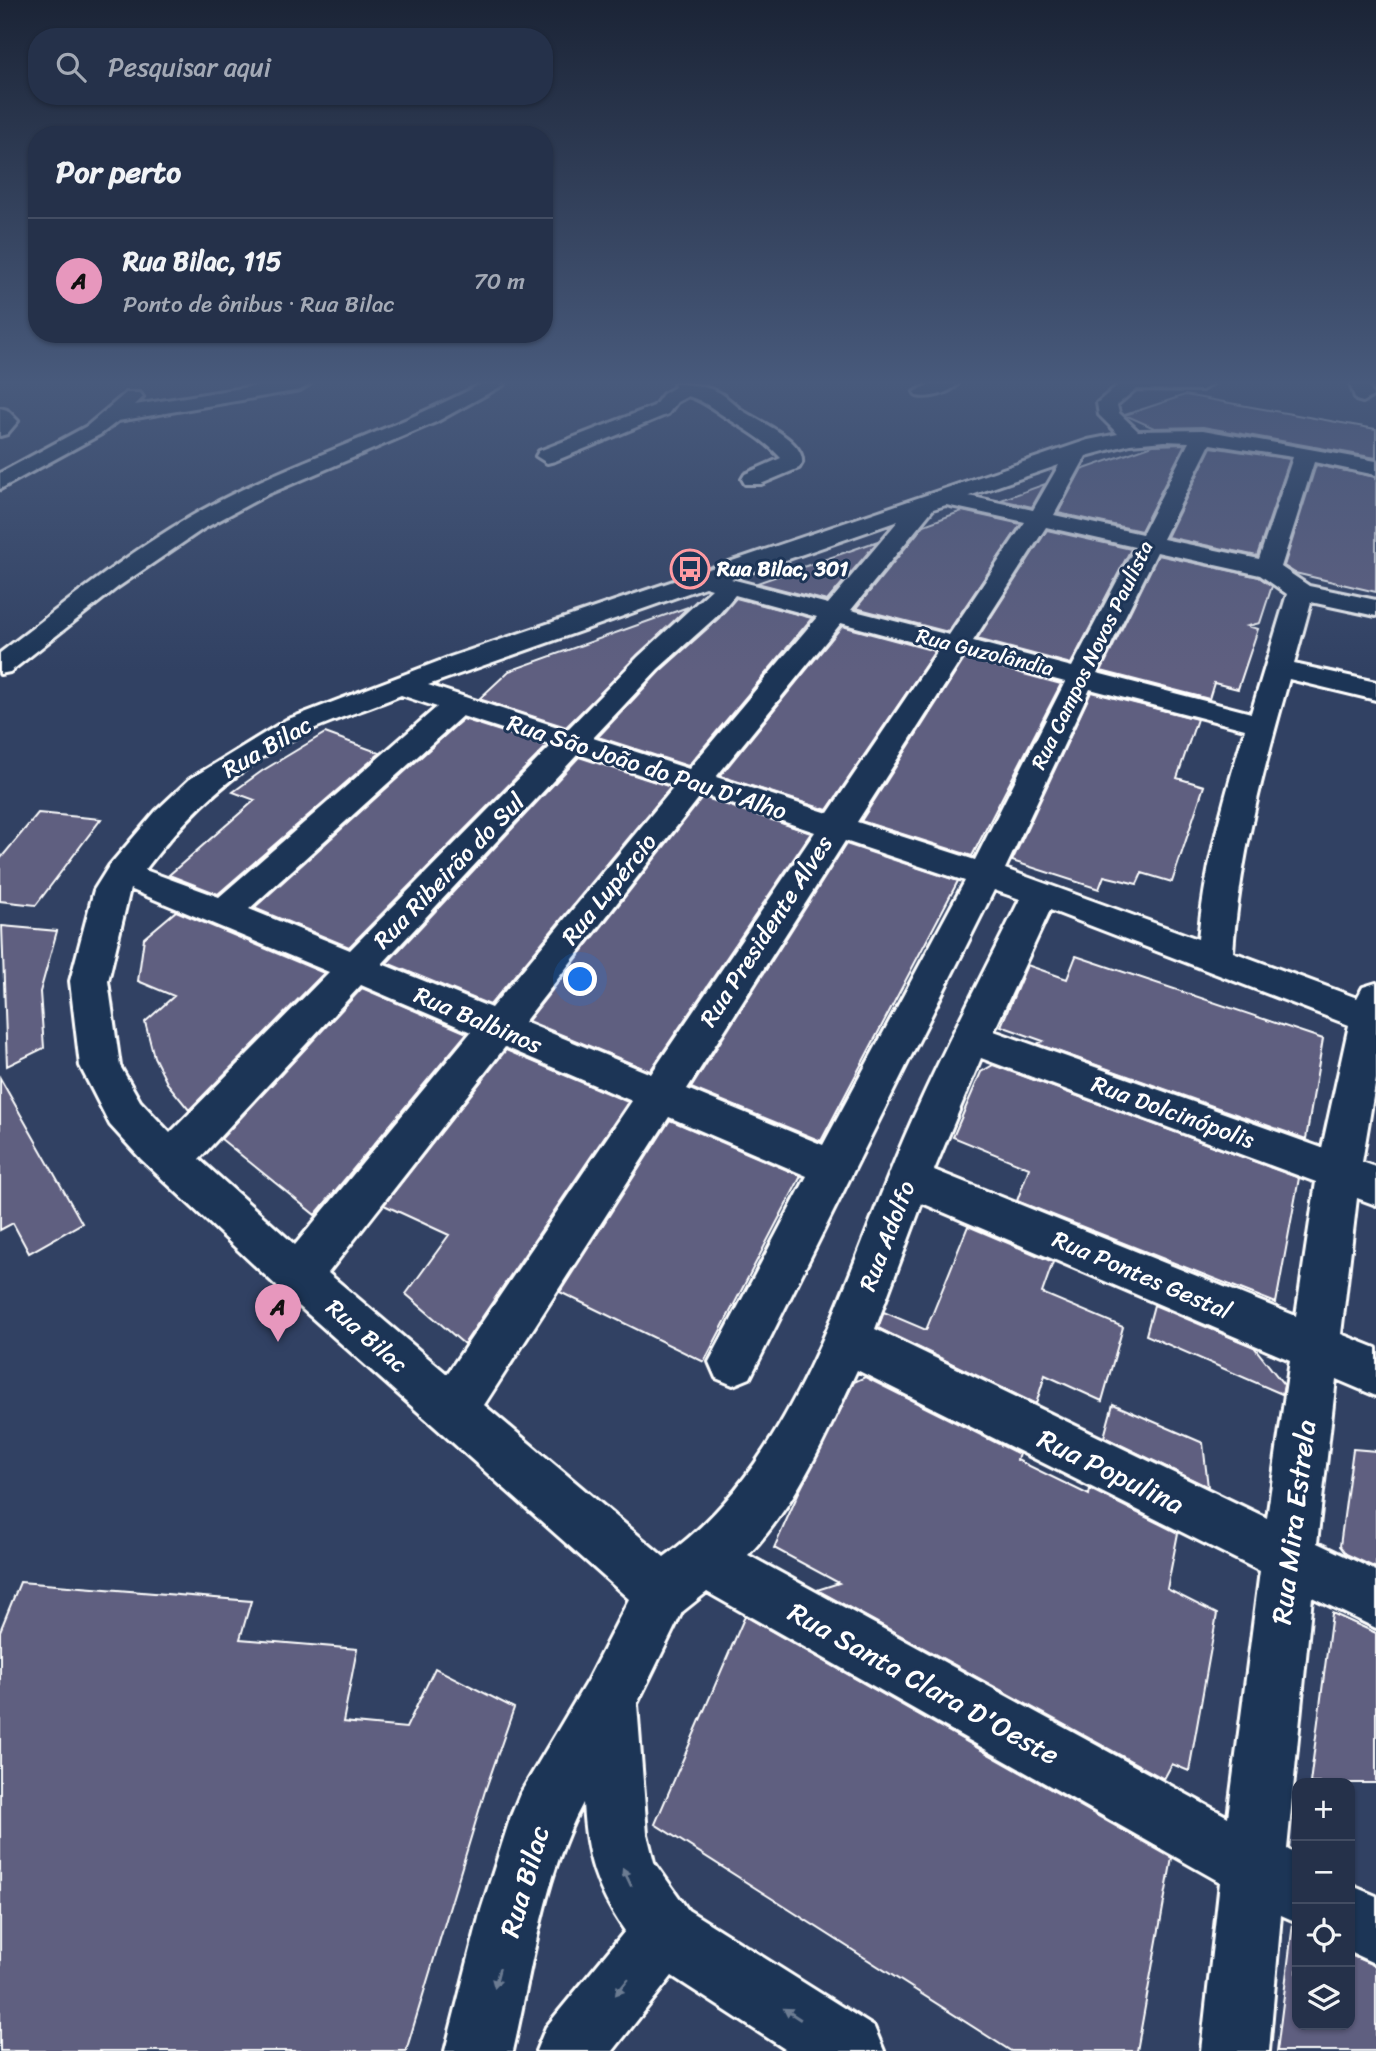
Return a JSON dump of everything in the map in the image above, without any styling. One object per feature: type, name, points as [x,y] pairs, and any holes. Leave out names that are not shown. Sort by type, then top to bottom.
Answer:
[{"type":"street","points":[[6,656],[167,540],[224,507],[281,480]]},
{"type":"street","name":"Rua Bilac","points":[[683,1576],[452,1410],[298,1276],[125,1113],[109,1088],[100,1066],[89,981],[111,890],[167,818],[192,794],[255,749],[296,726],[398,685],[717,583],[998,480]]},
{"type":"street","name":"Rua Presidente Alves","points":[[452,1410],[834,827],[957,645],[1040,518],[1061,480]]},
{"type":"street","name":"Rua Campos Novos Paulista","points":[[985,875],[1019,800],[1181,480]]},
{"type":"street","points":[[1268,569],[1297,480]]},
{"type":"street","points":[[935,502],[1040,518],[1268,569],[1301,592],[1376,607]]},
{"type":"street","name":"Rua Lupércio","points":[[298,1276],[836,614],[935,502]]},
{"type":"street","name":"Rua Guzolândia","points":[[717,583],[1263,725]]},
{"type":"street","name":"Rua Ribeirão do Sul","points":[[172,1159],[648,663],[708,610],[717,583]]},
{"type":"street","points":[[1214,959],[1219,899],[1240,798],[1281,669],[1297,598],[1301,592]]},
{"type":"street","points":[[1281,669],[1376,691]]},
{"type":"street","name":"Rua São João do Pau D'Alho","points":[[398,685],[1040,893],[1214,959],[1374,1012]]},
{"type":"street","points":[[223,913],[457,705]]},
{"type":"street","name":"Rua Balbinos","points":[[121,874],[223,913],[354,970],[834,1168]]},
{"type":"street","points":[[733,1363],[985,875]]},
{"type":"street","name":"Rua Adolfo","points":[[683,1576],[757,1507],[790,1455],[848,1340],[908,1178],[1040,893]]},
{"type":"street","name":"Rua Mira Estrela","points":[[1235,2051],[1275,1878],[1287,1559],[1316,1347],[1359,1179],[1355,1082],[1374,1012]]},
{"type":"street","name":"Rua Dolcinópolis","points":[[971,1038],[1359,1179]]},
{"type":"street","name":"Rua Pontes Gestal","points":[[908,1178],[1376,1372]]},
{"type":"street","name":"Rua Populina","points":[[848,1340],[1287,1559],[1376,1600]]},
{"type":"street","points":[[683,1576],[608,1702],[616,1834],[625,1876],[665,1933],[850,2051]]},
{"type":"street","name":"Rua Santa Clara D'Oeste","points":[[683,1576],[1275,1878]]},
{"type":"street","name":"Rua Bilac","points":[[479,2051],[513,1910],[542,1816],[608,1702]]},
{"type":"street","points":[[1355,1920],[1376,1931]]},
{"type":"street","points":[[570,2051],[665,1933]]},
{"type":"building","points":[[1076,480],[1167,480],[1141,531],[1058,513]]},
{"type":"building","points":[[1195,480],[1283,480],[1257,556],[1167,537]]},
{"type":"building","points":[[1311,480],[1376,480],[1376,592],[1295,573],[1284,566]]},
{"type":"building","points":[[1045,484],[1032,507],[1001,500]]},
{"type":"building","points":[[962,511],[1021,524],[948,632],[856,608],[924,525]]},
{"type":"building","points":[[1047,530],[1131,549],[1071,664],[977,639]]},
{"type":"building","points":[[878,541],[827,601],[757,583]]},
{"type":"building","points":[[1158,555],[1259,577],[1272,586],[1260,623],[1248,626],[1258,629],[1238,689],[1214,683],[1209,699],[1101,671]]},
{"type":"building","points":[[736,598],[812,618],[688,766],[598,737],[660,671],[719,618]]},
{"type":"building","points":[[688,607],[566,727],[479,699],[509,671]]},
{"type":"building","points":[[842,626],[935,651],[827,810],[720,776]]},
{"type":"building","points":[[965,658],[1061,684],[972,856],[861,821]]},
{"type":"building","points":[[1091,692],[1197,719],[1177,778],[1204,786],[1172,882],[1142,873],[1137,884],[1104,876],[1099,889],[1012,861]]},
{"type":"building","points":[[463,719],[547,746],[349,947],[254,908]]},
{"type":"building","points":[[325,733],[380,753],[218,894],[169,875],[255,800],[233,792]]},
{"type":"building","points":[[579,757],[671,787],[490,1005],[387,963]]},
{"type":"building","points":[[703,797],[811,833],[650,1071],[528,1021]]},
{"type":"building","points":[[38,813],[101,819],[36,905],[0,901],[0,859]]},
{"type":"building","points":[[846,844],[958,881],[821,1141],[691,1088]]},
{"type":"building","points":[[176,911],[324,973],[189,1110],[167,1083],[154,1057],[145,1022],[174,996],[138,981],[144,938]]},
{"type":"building","points":[[2,926],[57,931],[40,992],[44,1048],[7,1066]]},
{"type":"building","points":[[1076,956],[1323,1039],[1306,1139],[1037,1044],[1043,1041],[1001,1026],[1027,965],[1067,979]]},
{"type":"building","points":[[362,988],[467,1033],[315,1215],[221,1139]]},
{"type":"building","points":[[506,1050],[628,1102],[464,1344],[406,1294],[449,1235],[384,1205]]},
{"type":"building","points":[[993,1065],[1299,1178],[1276,1303],[1017,1201],[1029,1168],[953,1137],[981,1072]]},
{"type":"building","points":[[0,1078],[82,1223],[29,1253],[13,1223],[0,1230]]},
{"type":"building","points":[[670,1120],[801,1176],[704,1362],[560,1292]]},
{"type":"building","points":[[968,1226],[1053,1262],[1042,1293],[1123,1327],[1102,1401],[1045,1375],[1036,1404],[878,1328],[884,1312],[926,1330]]},
{"type":"building","points":[[1154,1305],[1254,1347],[1284,1385],[1282,1394],[1146,1335]]},
{"type":"building","points":[[865,1377],[1019,1454],[1017,1460],[1089,1495],[1090,1489],[1178,1533],[1167,1589],[1217,1614],[1189,1771],[1172,1764],[1164,1779],[817,1590],[839,1583],[774,1548],[854,1382]]},
{"type":"building","points":[[1113,1404],[1203,1443],[1208,1487],[1104,1437]]},
{"type":"building","points":[[1353,1449],[1376,1451],[1376,1568],[1346,1554],[1340,1546]]},
{"type":"building","points":[[20,1582],[251,1601],[240,1639],[357,1649],[343,1722],[406,1728],[435,1668],[514,1708],[485,1791],[406,2051],[0,2051],[0,1631]]},
{"type":"building","points":[[1332,1613],[1376,1633],[1376,1783],[1355,1783],[1355,1778],[1311,1778]]},
{"type":"building","points":[[745,1616],[1172,1858],[1137,2051],[1011,2051],[655,1824]]},
{"type":"building","points":[[1292,1931],[1292,2030],[1355,2030],[1355,1957],[1376,1966],[1376,2051],[1277,2051]]},
{"type":"place","name":"Rua Bilac, 301","points":[[690,569]]},
{"type":"place","name":"Rua Bilac, 115","points":[[278,1342]]}]
